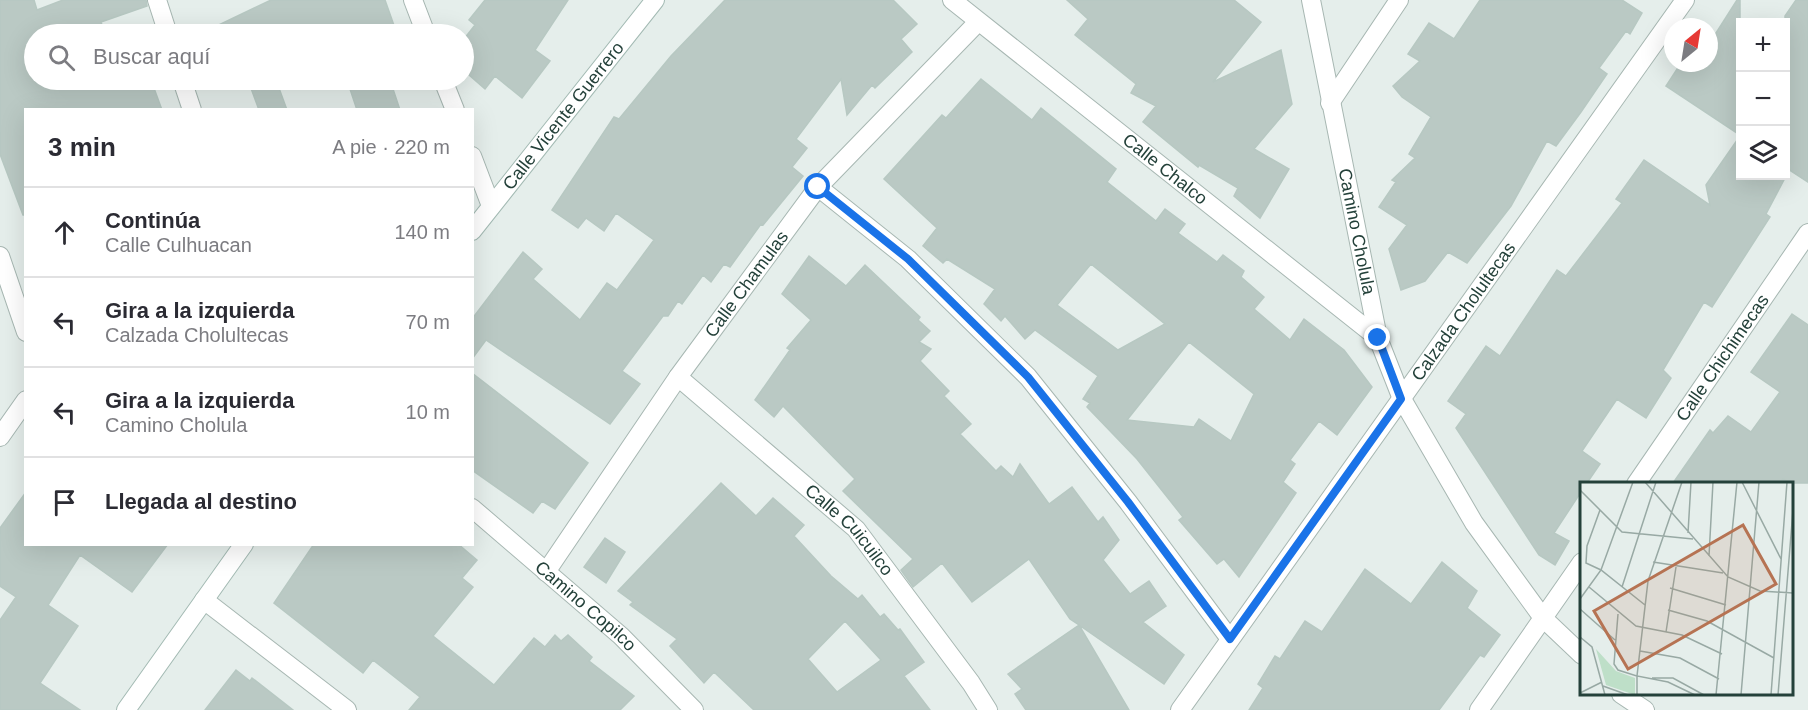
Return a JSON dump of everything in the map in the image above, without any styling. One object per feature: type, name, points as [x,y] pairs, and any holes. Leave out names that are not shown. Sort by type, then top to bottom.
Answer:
[{"type":"street","points":[[157,0],[165,24]]},
{"type":"street","points":[[413,0],[422,24]]},
{"type":"street","name":"Calle Vicente Guerrero","points":[[474,228],[655,0]]},
{"type":"street","name":"Calle Chalco","points":[[952,0],[1378,338]]},
{"type":"street","name":"Camino Cholula","points":[[1311,0],[1378,338],[1401,399],[1474,523],[1544,618],[1580,654]]},
{"type":"street","points":[[1330,103],[1399,0]]},
{"type":"street","name":"Calzada Cholultecas","points":[[1180,710],[1685,0]]},
{"type":"street","name":"Calle Chamulas","points":[[546,572],[678,377],[818,187],[978,22]]},
{"type":"street","points":[[185,90],[191,108]]},
{"type":"street","points":[[447,90],[453,108]]},
{"type":"street","points":[[474,161],[491,206]]},
{"type":"street","points":[[818,187],[908,259],[1028,377],[1128,502],[1230,639]]},
{"type":"street","name":"Calle Chichimecas","points":[[1637,482],[1808,233]]},
{"type":"street","points":[[0,256],[24,326]]},
{"type":"street","name":"Calle Cuicuilco","points":[[678,377],[856,529],[988,710]]},
{"type":"street","points":[[0,437],[24,403]]},
{"type":"street","name":"Camino Copilco","points":[[474,510],[621,636],[694,710]]},
{"type":"street","points":[[126,710],[243,546]]},
{"type":"street","points":[[1479,710],[1580,564]]},
{"type":"street","points":[[204,600],[347,710]]},
{"type":"street","points":[[1624,695],[1645,710]]},
{"type":"building","points":[[0,0],[34,0],[37,10],[63,0],[146,0],[147,6],[101,22],[102,24],[24,24],[24,90],[155,90],[161,108],[24,108],[24,215],[0,154]]},
{"type":"building","points":[[271,0],[385,0],[393,24],[221,24]]},
{"type":"building","points":[[485,0],[568,0],[535,50],[550,61],[522,98],[495,76],[485,89],[474,79],[475,25],[469,20]]},
{"type":"building","points":[[725,0],[893,0],[917,24],[901,39],[912,52],[875,88],[872,85],[847,115],[841,79],[796,139],[807,148],[792,167],[803,176],[763,225],[761,224],[730,267],[724,264],[711,282],[703,275],[682,304],[678,301],[668,316],[663,316],[622,371],[640,384],[610,424],[486,340],[474,356],[474,316],[523,252],[542,269],[533,279],[580,320],[607,283],[617,290],[654,240],[616,213],[604,231],[586,218],[578,228],[552,210],[614,117],[619,119],[671,56]]},
{"type":"building","points":[[1067,0],[1234,0],[1261,22],[1213,82],[1281,50],[1292,104],[1254,149],[1289,169],[1260,218],[1234,196],[1238,188],[1199,165],[1198,167],[1143,122],[1156,106],[1131,93],[1136,84],[1075,35],[1088,19]]},
{"type":"building","points":[[1480,0],[1622,0],[1642,13],[1630,34],[1626,31],[1599,68],[1607,74],[1581,112],[1556,146],[1547,141],[1511,206],[1467,263],[1448,252],[1425,281],[1401,290],[1389,249],[1407,225],[1379,207],[1396,182],[1392,180],[1415,158],[1409,154],[1431,117],[1402,97],[1393,86],[1420,61],[1408,54],[1429,23],[1454,39]]},
{"type":"building","points":[[1737,0],[1740,0],[1740,18],[1736,18],[1736,132],[1666,86],[1675,72],[1718,72],[1718,30]]},
{"type":"building","points":[[1796,0],[1808,0],[1808,182],[1790,170],[1790,18],[1785,18]]},
{"type":"building","points":[[981,79],[1032,120],[1041,108],[1116,169],[1107,182],[1156,221],[1165,209],[1185,224],[1178,233],[1217,262],[1223,255],[1244,271],[1241,277],[1264,297],[1254,309],[1290,340],[1304,319],[1344,350],[1372,387],[1337,435],[1319,421],[1290,460],[1295,464],[1283,482],[1296,493],[1239,577],[1224,559],[1217,564],[1179,520],[1183,517],[1137,459],[1087,407],[1090,403],[1083,399],[1098,376],[1035,330],[1025,339],[1005,316],[1001,321],[984,304],[995,289],[947,259],[943,263],[923,246],[937,228],[884,179],[942,115],[946,118]],"holes":[[[1091,264],[1138,302],[1165,324],[1118,350],[1057,305]],[[1189,342],[1254,394],[1231,441],[1199,419],[1194,427],[1127,420]]]},
{"type":"building","points":[[252,90],[280,90],[286,108],[258,108]]},
{"type":"building","points":[[350,90],[393,90],[399,108],[356,108]]},
{"type":"building","points":[[1736,142],[1736,180],[1784,180],[1766,214],[1770,217],[1712,307],[1704,302],[1663,370],[1671,378],[1646,418],[1617,399],[1582,451],[1600,464],[1588,482],[1580,482],[1580,494],[1554,533],[1569,541],[1555,565],[1539,555],[1456,428],[1466,414],[1448,401],[1486,346],[1500,356],[1557,270],[1566,276],[1622,203],[1616,199],[1644,160],[1710,205],[1706,185]]},
{"type":"building","points":[[809,256],[846,286],[865,265],[920,317],[918,320],[930,331],[919,342],[931,349],[920,361],[949,391],[944,396],[971,424],[960,434],[996,471],[1001,466],[1013,477],[1020,464],[1049,504],[1072,487],[1098,522],[1103,517],[1119,540],[1103,560],[1130,594],[1149,581],[1166,606],[1143,622],[1184,655],[1164,684],[1070,619],[1029,559],[972,602],[942,563],[913,587],[901,570],[913,559],[843,491],[855,479],[783,406],[774,417],[755,400],[790,350],[787,348],[811,320],[782,294]]},
{"type":"building","points":[[1792,314],[1808,325],[1808,483],[1793,483],[1783,479],[1781,482],[1674,482],[1710,430],[1713,433],[1728,416],[1751,432],[1780,392],[1751,372]]},
{"type":"building","points":[[474,375],[588,463],[555,509],[542,501],[533,513],[474,471]]},
{"type":"building","points":[[721,483],[756,516],[773,498],[804,525],[794,536],[831,576],[858,599],[862,595],[880,617],[884,614],[898,630],[900,629],[924,662],[904,676],[930,710],[754,710],[714,672],[704,683],[670,646],[677,639],[630,605],[633,602],[618,591]],"holes":[[[845,621],[881,660],[837,692],[808,659]]]},
{"type":"building","points":[[24,495],[24,546],[166,546],[132,592],[80,555],[48,605],[78,626],[40,683],[80,710],[0,710],[0,620],[16,597],[0,586],[0,528]]},
{"type":"building","points":[[605,538],[625,552],[606,583],[584,567]]},
{"type":"building","points":[[313,546],[460,546],[477,560],[462,578],[473,587],[433,636],[494,685],[534,638],[545,647],[555,635],[561,641],[568,635],[592,657],[589,661],[634,696],[620,710],[409,710],[420,697],[373,660],[363,673],[274,603]]},
{"type":"building","points":[[1442,562],[1477,591],[1467,608],[1500,635],[1484,657],[1480,655],[1439,710],[1249,710],[1263,688],[1258,684],[1275,656],[1280,659],[1305,621],[1322,632],[1365,569],[1411,604]]},
{"type":"building","points":[[1079,625],[1129,710],[1026,710],[1015,694],[1022,689],[1008,674]]},
{"type":"building","points":[[236,670],[250,681],[252,678],[293,710],[205,710]]},
{"type":"route","points":[[818,187],[908,259],[1028,377],[1128,502],[1230,639],[1401,399],[1378,338]]}]
